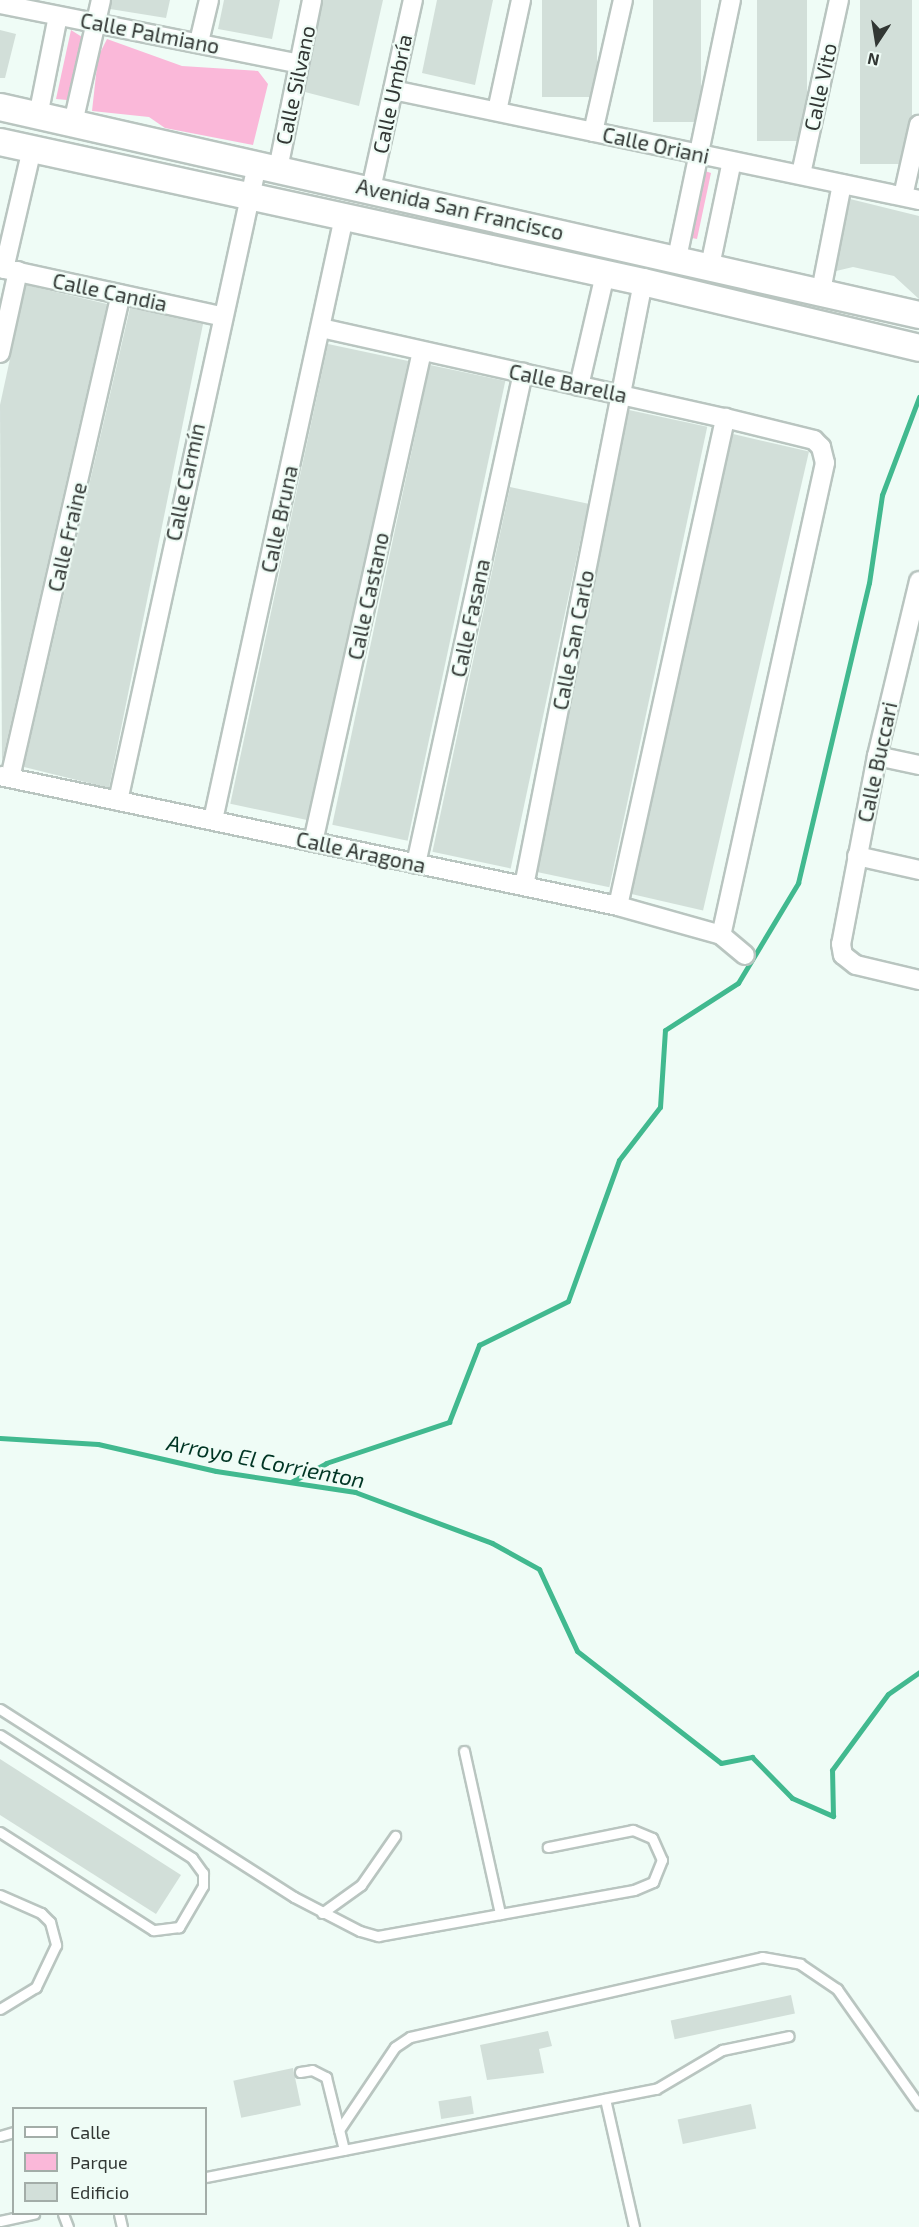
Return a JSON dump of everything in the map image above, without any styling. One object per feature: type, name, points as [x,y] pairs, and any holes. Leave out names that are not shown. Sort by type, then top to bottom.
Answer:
[{"type":"street","points":[[73,123],[101,0]]},
{"type":"street","points":[[199,42],[209,0]]},
{"type":"street","name":"Calle Silvano","points":[[267,167],[299,64],[312,0]]},
{"type":"street","name":"Calle Umbría","points":[[371,189],[413,0]]},
{"type":"street","points":[[497,111],[521,0]]},
{"type":"street","points":[[593,132],[623,0]]},
{"type":"street","points":[[677,258],[731,0]]},
{"type":"street","name":"Calle Vito","points":[[801,174],[838,0]]},
{"type":"street","name":"Calle Palmiano","points":[[0,4],[199,42],[299,64]]},
{"type":"street","points":[[38,116],[58,15]]},
{"type":"street","name":"Calle Oriani","points":[[393,90],[911,198]]},
{"type":"street","name":"Avenida San Francisco","points":[[0,107],[677,258],[914,314]]},
{"type":"street","points":[[911,198],[919,125]]},
{"type":"street","name":"Avenida San Francisco","points":[[0,142],[250,196],[425,237],[643,282],[908,345]]},
{"type":"street","points":[[0,353],[7,269],[32,149]]},
{"type":"street","points":[[710,266],[732,161]]},
{"type":"street","name":"Calle Carmín","points":[[118,801],[220,315],[250,196],[267,167]]},
{"type":"street","points":[[821,291],[842,184]]},
{"type":"street","points":[[425,237],[432,203]]},
{"type":"street","name":"Calle Bruna","points":[[213,820],[344,218]]},
{"type":"street","name":"Calle Candia","points":[[7,269],[220,315]]},
{"type":"street","points":[[579,386],[604,274]]},
{"type":"street","name":"Calle San Carlo","points":[[524,886],[643,282]]},
{"type":"street","name":"Calle Fraine","points":[[5,777],[122,295]]},
{"type":"street","name":"Calle Barella","points":[[321,328],[725,418],[814,440],[821,447],[825,463],[721,935]]},
{"type":"street","name":"Calle Castano","points":[[313,842],[422,351]]},
{"type":"street","name":"Calle Fasana","points":[[416,864],[524,373]]},
{"type":"street","points":[[618,906],[725,418]]},
{"type":"street","name":"Calle Buccari","points":[[919,581],[910,659],[877,756],[841,944],[843,955],[855,965],[919,980]]},
{"type":"street","points":[[877,756],[919,765]]},
{"type":"street","name":"Calle Aragona","points":[[5,777],[618,906],[721,935]]},
{"type":"street","points":[[857,856],[919,870]]},
{"type":"street","points":[[721,935],[745,955]]},
{"type":"lane","points":[[0,1709],[322,1913],[378,1936],[644,1887],[657,1876],[662,1860],[652,1838],[633,1830],[548,1847]]},
{"type":"lane","points":[[0,1735],[192,1858],[203,1873],[203,1886],[179,1927],[153,1930],[0,1832]]},
{"type":"lane","points":[[464,1751],[500,1914]]},
{"type":"lane","points":[[322,1913],[362,1885],[395,1836]]},
{"type":"lane","points":[[0,1894],[41,1913],[50,1922],[56,1945],[36,1987],[0,2009]]},
{"type":"lane","points":[[339,2130],[394,2046],[410,2037],[762,1957],[800,1964],[837,1989],[919,2105]]},
{"type":"lane","points":[[207,2177],[605,2099],[669,2084],[732,2047],[789,2036]]},
{"type":"lane","points":[[300,2072],[312,2070],[326,2077],[344,2150]]},
{"type":"lane","points":[[605,2099],[634,2227]]},
{"type":"lane","points":[[0,2221],[29,2215]]},
{"type":"green space","points":[[71,30],[82,37],[67,100],[56,99]]},
{"type":"green space","points":[[107,39],[182,66],[258,71],[268,84],[253,145],[165,128],[149,117],[92,111],[98,57]]},
{"type":"green space","points":[[699,169],[711,173],[697,239],[687,237]]},
{"type":"building","points":[[112,0],[170,0],[166,18],[110,9]]},
{"type":"building","points":[[224,0],[280,0],[272,39],[218,29]]},
{"type":"building","points":[[323,0],[383,0],[359,106],[305,92]]},
{"type":"building","points":[[437,0],[493,0],[475,85],[422,73]]},
{"type":"building","points":[[542,0],[597,0],[597,97],[542,97]]},
{"type":"building","points":[[653,0],[701,0],[701,122],[653,122]]},
{"type":"building","points":[[757,0],[807,0],[807,141],[757,141]]},
{"type":"building","points":[[860,0],[912,0],[912,164],[860,164]]},
{"type":"building","points":[[0,30],[16,34],[5,78],[0,78]]},
{"type":"building","points":[[850,199],[919,216],[919,299],[894,276],[853,267],[836,271]]},
{"type":"building","points":[[26,285],[107,304],[2,762],[0,405]]},
{"type":"building","points":[[130,308],[203,324],[109,788],[24,767]]},
{"type":"building","points":[[328,344],[408,361],[310,821],[230,804]]},
{"type":"building","points":[[430,365],[505,381],[408,841],[332,825]]},
{"type":"building","points":[[629,410],[707,427],[609,887],[531,871]]},
{"type":"building","points":[[733,434],[809,452],[703,910],[627,893]]},
{"type":"building","points":[[510,487],[588,504],[511,868],[432,852]]},
{"type":"building","points":[[0,1759],[181,1875],[156,1914],[0,1815]]},
{"type":"building","points":[[791,1995],[795,2014],[675,2039],[671,2021]]},
{"type":"building","points":[[548,2031],[552,2046],[539,2049],[544,2073],[487,2080],[480,2045]]},
{"type":"building","points":[[293,2068],[301,2105],[241,2118],[233,2081]]},
{"type":"building","points":[[471,2096],[474,2114],[441,2119],[438,2101]]},
{"type":"building","points":[[751,2104],[756,2128],[683,2144],[678,2120]]},
{"type":"waterway","points":[[291,1482],[326,1463],[449,1422],[479,1345],[568,1301],[619,1160],[660,1107],[665,1030],[738,983],[798,883],[869,583],[882,495],[919,397]]},
{"type":"waterway","name":"Arroyo El Corrienton","points":[[0,1438],[98,1444],[216,1471],[355,1492],[492,1543],[539,1569],[577,1651],[721,1763],[752,1757],[792,1798],[833,1816],[832,1770],[888,1694],[919,1672]]}]
